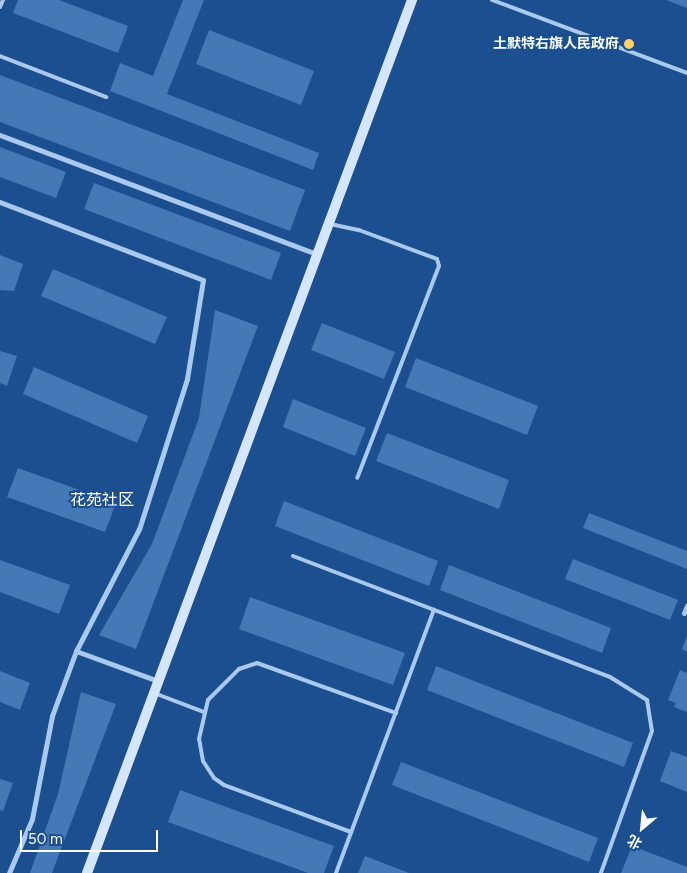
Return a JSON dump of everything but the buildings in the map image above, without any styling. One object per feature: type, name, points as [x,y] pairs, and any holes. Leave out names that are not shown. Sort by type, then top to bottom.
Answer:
[{"type":"street","points":[[87,873],[412,0]]},
{"type":"street","points":[[0,135],[316,254]]},
{"type":"street","points":[[0,202],[203,280],[187,379],[139,529],[76,651],[52,716],[32,819],[9,873]]},
{"type":"street","points":[[684,613],[687,606]]},
{"type":"street","points":[[76,651],[158,681]]},
{"type":"lane","points":[[0,7],[3,0]]},
{"type":"lane","points":[[492,0],[687,73]]},
{"type":"lane","points":[[0,56],[106,97]]},
{"type":"lane","points":[[328,224],[359,230],[437,259],[439,266],[357,478]]},
{"type":"lane","points":[[293,556],[610,677],[647,700],[652,730],[601,873]]},
{"type":"lane","points":[[336,873],[434,610]]},
{"type":"lane","points":[[352,832],[224,785],[214,778],[202,761],[199,739],[208,700],[225,681],[240,669],[257,663],[396,713]]},
{"type":"lane","points":[[154,692],[204,712]]},
{"type":"place","name":"土默特右旗人民政府","points":[[629,44]]},
{"type":"district","name":"花苑社区","points":[[102,500]]}]
